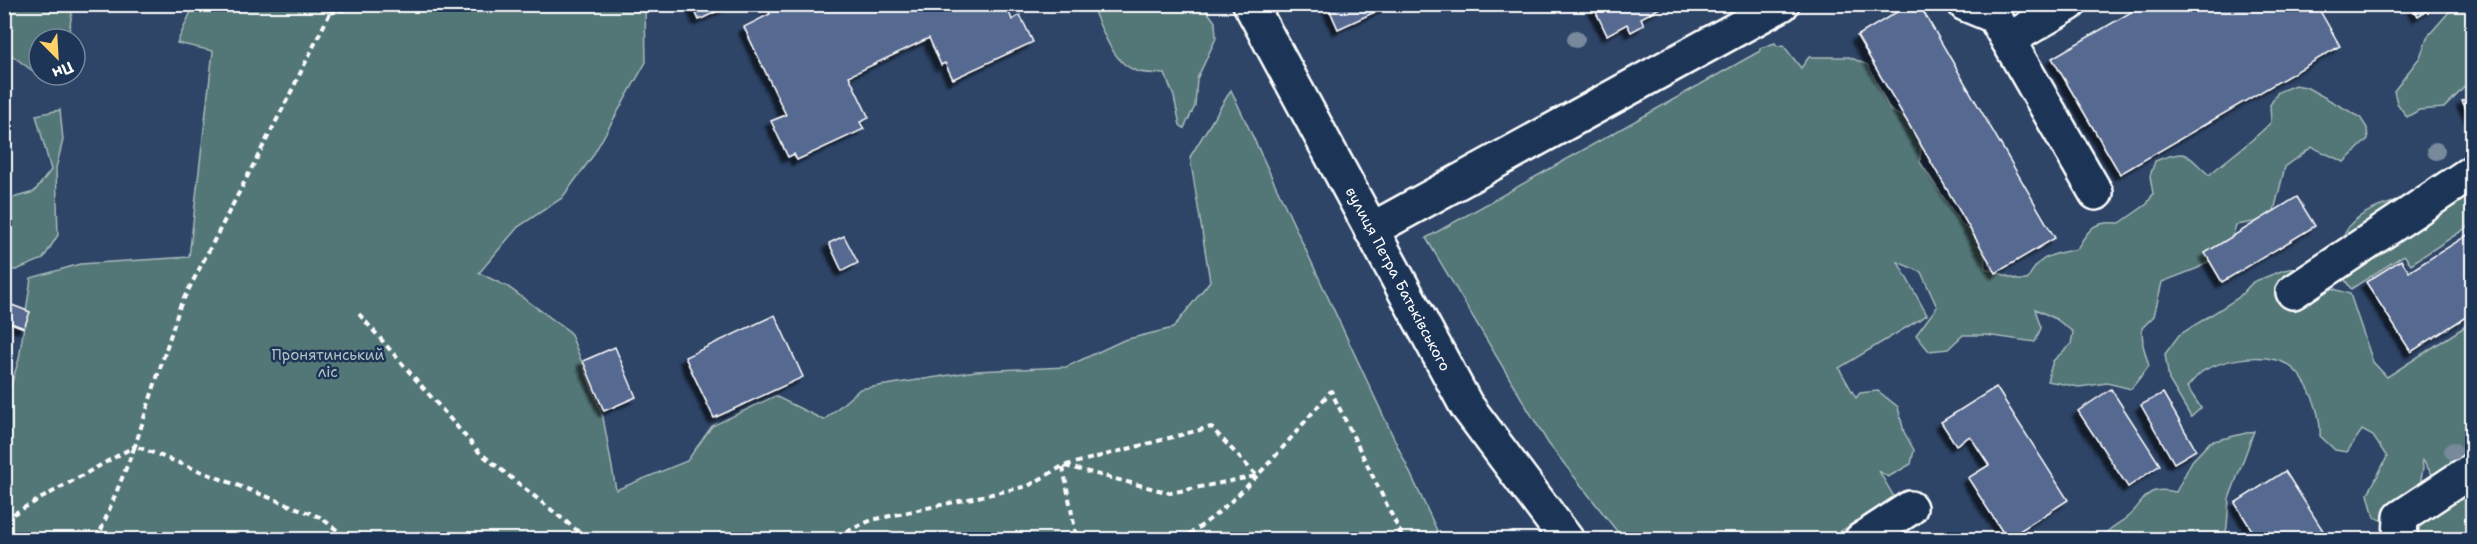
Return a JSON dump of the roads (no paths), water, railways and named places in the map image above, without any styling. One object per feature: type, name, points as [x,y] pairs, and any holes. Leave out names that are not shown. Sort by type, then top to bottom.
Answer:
[{"type":"street","name":"вулиця Петра Батьківського","points":[[1250,4],[1466,405],[1567,540]]},
{"type":"street","points":[[1371,230],[1782,4]]},
{"type":"street","points":[[1965,4],[1994,16],[2096,193]]},
{"type":"street","points":[[2008,40],[2069,4]]},
{"type":"street","points":[[2293,291],[2472,172]]},
{"type":"street","points":[[2400,540],[2401,517],[2472,470]]},
{"type":"street","points":[[1861,540],[1910,508]]},
{"type":"park label","name":"Пронятинський ліс","points":[[328,364]]}]
